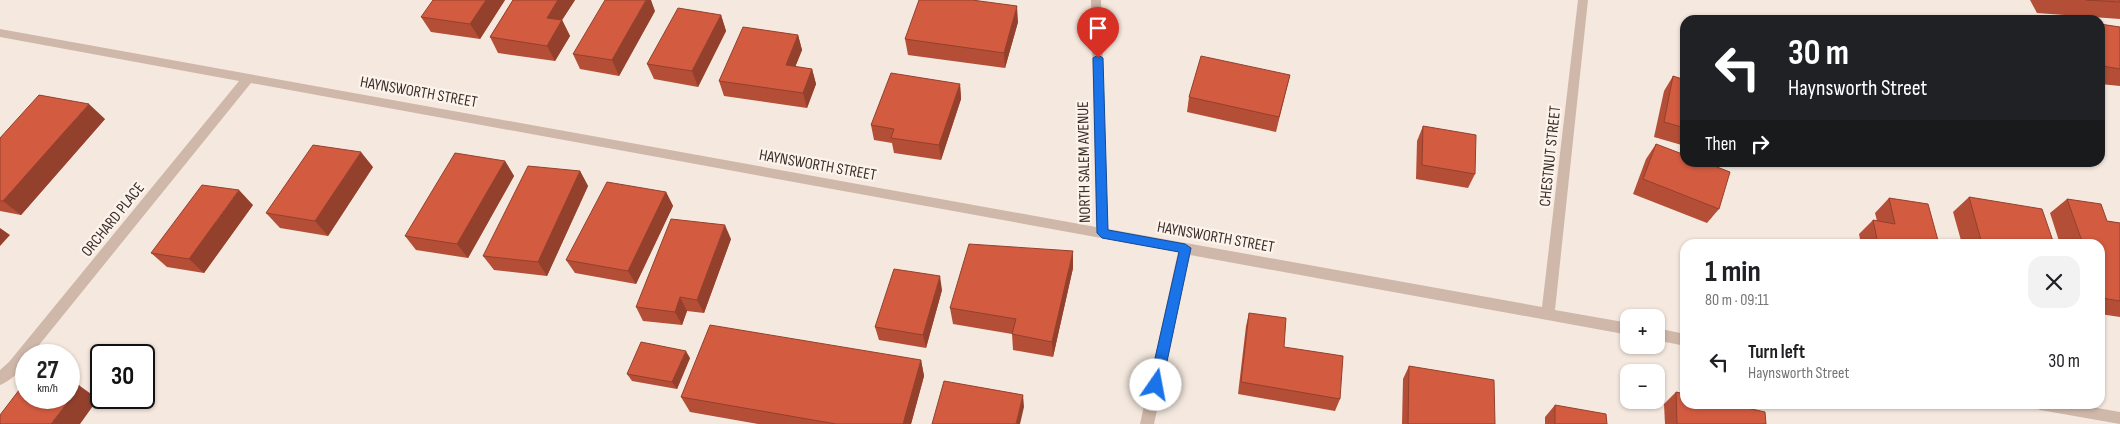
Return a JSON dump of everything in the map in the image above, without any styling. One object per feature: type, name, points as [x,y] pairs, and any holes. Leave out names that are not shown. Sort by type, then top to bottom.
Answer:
[{"type":"street","name":"NORTH SALEM AVENUE","points":[[1096,0],[1102,233]]},
{"type":"street","name":"CHESTNUT STREET","points":[[1548,315],[1583,0]]},
{"type":"street","name":"HAYNSWORTH STREET","points":[[0,33],[1620,327]]},
{"type":"street","name":"ORCHARD PLACE","points":[[0,379],[14,366],[248,78]]},
{"type":"street","points":[[1147,424],[1185,248]]},
{"type":"street","points":[[1665,336],[1680,339]]},
{"type":"street","points":[[2069,409],[2120,418]]},
{"type":"building","points":[[433,0],[486,0],[470,24],[421,17]]},
{"type":"building","points":[[513,0],[558,0],[547,18],[562,20],[547,46],[490,37]]},
{"type":"building","points":[[605,0],[646,0],[612,60],[573,54]]},
{"type":"building","points":[[919,0],[972,0],[1017,6],[1004,53],[905,39]]},
{"type":"building","points":[[2086,0],[2120,0],[2120,2]]},
{"type":"building","points":[[678,8],[721,15],[692,71],[647,64]]},
{"type":"building","points":[[2105,25],[2120,27],[2120,69],[2105,66]]},
{"type":"building","points":[[743,27],[798,35],[786,65],[812,69],[803,93],[719,81]]},
{"type":"building","points":[[1201,56],[1290,75],[1279,117],[1189,97]]},
{"type":"building","points":[[891,73],[960,84],[939,145],[891,138],[894,129],[871,125]]},
{"type":"building","points":[[1673,76],[1680,78],[1680,127],[1664,122]]},
{"type":"building","points":[[39,95],[89,104],[3,201],[0,201],[0,138]]},
{"type":"building","points":[[1423,126],[1476,135],[1475,174],[1422,165]]},
{"type":"building","points":[[1656,144],[1680,153],[1680,167],[1717,167],[1730,172],[1719,209],[1643,179]]},
{"type":"building","points":[[313,145],[361,152],[315,221],[266,213]]},
{"type":"building","points":[[455,153],[505,161],[457,244],[405,236]]},
{"type":"building","points":[[528,166],[580,171],[538,262],[483,256]]},
{"type":"building","points":[[607,182],[666,192],[628,271],[566,260]]},
{"type":"building","points":[[202,185],[239,190],[189,259],[151,253]]},
{"type":"building","points":[[1969,197],[2042,209],[2052,239],[1981,239]]},
{"type":"building","points":[[1889,198],[1928,204],[1938,239],[1877,239],[1873,220],[1895,224]]},
{"type":"building","points":[[2067,199],[2101,204],[2107,221],[2120,223],[2120,301],[2105,298],[2105,239],[2081,239]]},
{"type":"building","points":[[671,219],[725,225],[697,300],[680,297],[675,312],[636,307]]},
{"type":"building","points":[[969,244],[1073,251],[1052,342],[1012,334],[1016,319],[950,308]]},
{"type":"building","points":[[894,269],[940,276],[923,335],[875,327]]},
{"type":"building","points":[[1249,313],[1286,318],[1284,347],[1343,356],[1340,399],[1241,382]]},
{"type":"building","points":[[710,325],[921,360],[903,424],[836,424],[681,397]]},
{"type":"building","points":[[641,342],[686,351],[672,382],[627,374]]},
{"type":"building","points":[[1409,366],[1494,380],[1495,424],[1408,424]]},
{"type":"building","points":[[944,381],[1023,395],[1016,424],[932,424]]},
{"type":"building","points":[[1676,392],[1680,393],[1680,409],[1752,409],[1765,412],[1766,424],[1677,424]]},
{"type":"building","points":[[15,395],[15,409],[62,409],[51,424],[0,424],[0,415]]},
{"type":"building","points":[[1555,405],[1606,414],[1607,424],[1555,424]]},
{"type":"route","points":[[1098,58],[1102,233],[1185,248],[1156,385]]}]
